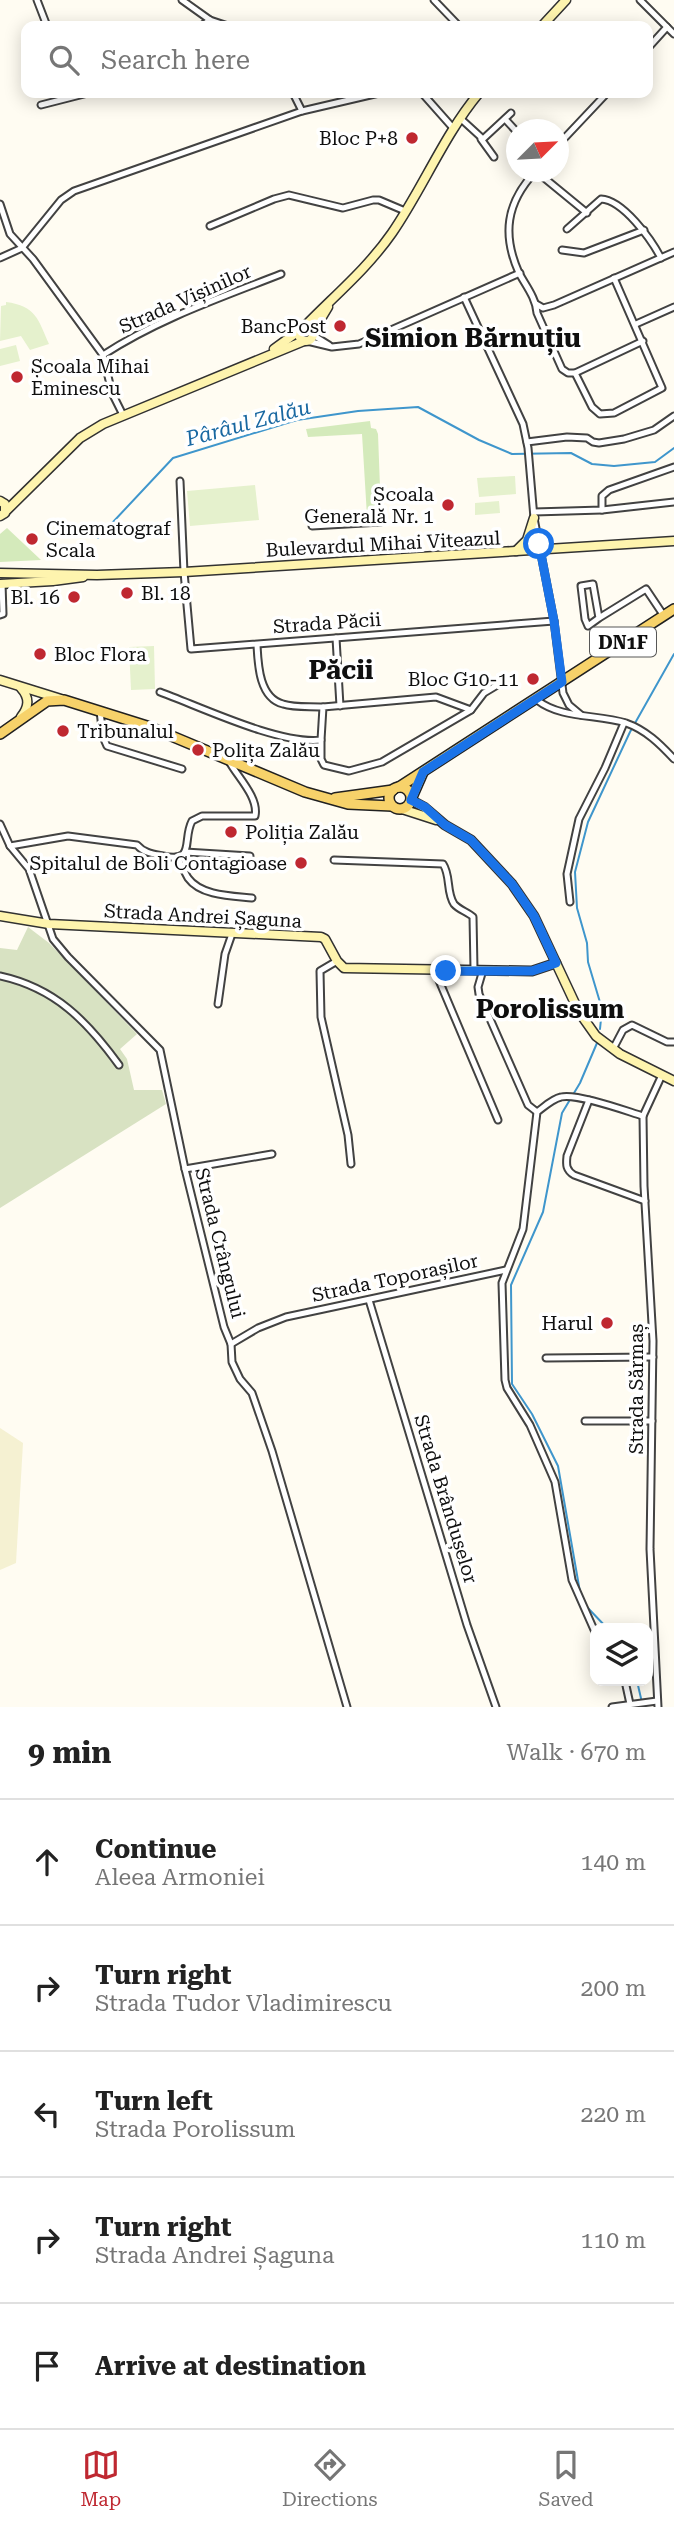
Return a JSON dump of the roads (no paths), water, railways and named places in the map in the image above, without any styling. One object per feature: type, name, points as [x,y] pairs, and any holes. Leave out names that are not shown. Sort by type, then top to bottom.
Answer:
[{"type":"main road","points":[[547,21],[566,0]]},
{"type":"main road","points":[[263,356],[302,329],[376,253],[405,211],[453,128],[475,98]]},
{"type":"main road","points":[[2,508],[17,499],[80,438],[124,415],[309,337],[332,301]]},
{"type":"main road","points":[[302,329],[300,338],[309,337]]},
{"type":"main road","points":[[516,552],[527,540],[534,515]]},
{"type":"main road","name":"Bulevardul Mihai Viteazul","points":[[0,573],[97,575],[184,572],[673,541]]},
{"type":"main road","name":"Bulevardul Mihai Viteazul","points":[[1,584],[97,575]]},
{"type":"main road","name":"DN1F","points":[[321,797],[353,797],[396,788],[537,700],[674,609]]},
{"type":"main road","points":[[0,680],[64,700]]},
{"type":"main road","points":[[15,724],[24,714],[28,703],[26,694],[19,687]]},
{"type":"main road","points":[[33,710],[42,699],[35,692]]},
{"type":"main road","points":[[0,734],[47,701],[64,700]]},
{"type":"main road","name":"DN1F","points":[[64,700],[178,738],[274,781],[321,797],[361,806],[397,808]]},
{"type":"main road","points":[[397,808],[408,806],[423,772]]},
{"type":"main road","points":[[439,821],[412,798],[408,790],[396,788],[389,800],[397,808],[439,821],[471,840],[512,884],[534,916],[583,1019],[596,1036],[613,1049],[674,1081]]},
{"type":"main road","name":"Strada Andrei Șaguna","points":[[0,916],[49,924],[321,937],[325,939],[337,961]]},
{"type":"main road","points":[[337,961],[344,968],[435,971],[532,971],[556,963]]},
{"type":"street","points":[[37,0],[45,21]]},
{"type":"street","points":[[183,0],[213,21]]},
{"type":"street","points":[[434,0],[455,21]]},
{"type":"street","points":[[640,0],[674,34]]},
{"type":"street","points":[[653,42],[667,27]]},
{"type":"street","points":[[41,105],[60,98]]},
{"type":"street","points":[[296,98],[302,111]]},
{"type":"street","points":[[0,258],[22,248],[61,200],[74,191],[302,111],[358,98]]},
{"type":"street","points":[[426,98],[453,128]]},
{"type":"street","points":[[569,133],[602,98]]},
{"type":"street","points":[[481,139],[486,138],[511,113]]},
{"type":"street","points":[[460,118],[481,139],[494,158]]},
{"type":"street","points":[[525,182],[521,186],[510,214],[510,248],[562,369],[575,373],[643,341]]},
{"type":"street","points":[[548,182],[587,213]]},
{"type":"street","points":[[209,226],[289,195],[343,208],[379,200],[405,211]]},
{"type":"street","points":[[567,229],[601,198],[609,199],[644,230],[661,258]]},
{"type":"street","points":[[0,204],[10,234],[33,259],[103,355],[112,393],[124,415]]},
{"type":"street","points":[[562,250],[584,253],[644,230]]},
{"type":"street","points":[[536,304],[543,308],[554,305],[674,252]]},
{"type":"street","points":[[309,337],[331,347],[359,344],[520,273]]},
{"type":"street","name":"Strada Vișinilor","points":[[103,355],[162,321],[281,274]]},
{"type":"street","points":[[575,373],[592,407],[600,414],[614,413],[662,389],[663,384],[614,278]]},
{"type":"street","points":[[464,297],[523,424],[528,445],[534,515],[554,621],[562,682],[566,699],[581,715]]},
{"type":"street","points":[[636,324],[674,307]]},
{"type":"street","points":[[528,445],[568,437],[587,438],[600,443],[624,439],[654,430],[674,416]]},
{"type":"street","points":[[602,510],[602,496],[609,490],[674,467]]},
{"type":"street","name":"Strada Păcii","points":[[180,481],[191,649],[554,621]]},
{"type":"street","points":[[534,515],[674,502]]},
{"type":"street","points":[[312,526],[381,522]]},
{"type":"street","points":[[1,584],[1,615]]},
{"type":"street","points":[[599,618],[593,584],[581,586],[588,626],[646,589],[664,616]]},
{"type":"street","points":[[336,638],[340,706]]},
{"type":"street","points":[[257,645],[264,685],[270,695],[281,704],[323,707],[436,697],[471,710]]},
{"type":"street","points":[[323,707],[321,759],[324,765],[349,771],[382,762],[471,710],[484,693],[499,684]]},
{"type":"street","points":[[160,692],[280,736],[321,740]]},
{"type":"street","points":[[537,700],[549,708],[640,729],[674,759]]},
{"type":"street","points":[[100,710],[103,737],[107,746],[182,769]]},
{"type":"street","points":[[570,902],[567,874],[579,819],[626,724]]},
{"type":"street","points":[[185,852],[192,821],[202,816],[255,816],[256,809],[252,798],[228,760]]},
{"type":"street","name":"Strada Crângului","points":[[0,824],[10,846],[29,869],[53,939],[160,1050],[185,1169],[224,1327],[231,1344],[232,1362],[240,1379],[253,1393],[347,1707]]},
{"type":"street","points":[[10,846],[68,836],[137,845],[142,851],[177,857],[185,852],[250,856]]},
{"type":"street","points":[[177,857],[189,879],[199,887],[223,895],[252,898]]},
{"type":"street","points":[[334,860],[443,864],[456,907],[473,917],[479,994],[528,1105],[537,1112],[550,1102],[565,1096],[643,1116]]},
{"type":"street","points":[[218,1004],[225,954],[232,934]]},
{"type":"street","points":[[337,961],[320,971],[321,1017],[348,1135],[351,1164]]},
{"type":"street","points":[[435,971],[498,1120]]},
{"type":"street","points":[[0,976],[20,980],[43,991],[72,1011],[97,1034],[119,1065]]},
{"type":"street","points":[[613,1049],[625,1028],[632,1025],[667,1042],[674,1042]]},
{"type":"street","name":"Strada Sărmaș","points":[[657,1704],[650,1549],[653,1357],[643,1116],[662,1075]]},
{"type":"street","points":[[589,1100],[567,1156],[568,1171],[645,1201]]},
{"type":"street","name":"Strada Toporașilor","points":[[231,1344],[257,1328],[286,1317],[506,1270],[523,1229],[537,1112]]},
{"type":"street","points":[[185,1169],[272,1154]]},
{"type":"street","points":[[506,1270],[502,1283],[505,1380],[507,1388],[530,1425],[555,1482],[572,1580],[591,1623]]},
{"type":"street","name":"Strada Brândușelor","points":[[369,1300],[467,1625],[496,1707]]},
{"type":"street","points":[[546,1358],[653,1357]]},
{"type":"street","points":[[585,1421],[652,1421]]},
{"type":"street","points":[[626,1686],[630,1704]]},
{"type":"street","points":[[612,1707],[657,1704]]},
{"type":"waterway","name":"Pârâul Zalău","points":[[98,538],[173,458],[297,420],[358,411],[418,407],[479,440],[512,454],[571,453],[592,464],[614,466],[655,462],[674,448]]},
{"type":"waterway","points":[[600,1029],[602,1009],[588,962],[587,943],[577,908],[575,872],[588,822],[630,732],[674,654]]},
{"type":"waterway","points":[[580,1592],[558,1466],[532,1414],[512,1384],[511,1285],[543,1212],[562,1113],[580,1083],[597,1043]]},
{"type":"waterway","points":[[586,1606],[602,1623]]},
{"type":"waterway","points":[[638,1686],[643,1707]]},
{"type":"place","name":"Bloc P+8","points":[[412,138]]},
{"type":"place","name":"BancPost","points":[[340,326]]},
{"type":"place","name":"Școala Mihai Eminescu","points":[[17,377]]},
{"type":"place","name":"Școala Generală Nr. 1","points":[[448,505]]},
{"type":"place","name":"Cinematograf Scala","points":[[32,539]]},
{"type":"place","name":"Bl. 18","points":[[127,593]]},
{"type":"place","name":"Bl. 16","points":[[74,597]]},
{"type":"place","name":"Bloc Flora","points":[[40,654]]},
{"type":"place","name":"Bloc G10-11","points":[[533,679]]},
{"type":"place","name":"Tribunalul","points":[[63,731]]},
{"type":"place","name":"Polița Zalău","points":[[198,750]]},
{"type":"place","name":"Poliția Zalău","points":[[231,832]]},
{"type":"place","name":"Spitalul de Boli Contagioase","points":[[301,863]]},
{"type":"place","name":"Harul","points":[[607,1323]]},
{"type":"district","name":"Simion Bărnuțiu","points":[[473,338]]},
{"type":"district","name":"Păcii","points":[[341,670]]},
{"type":"district","name":"Porolissum","points":[[550,1009]]}]
